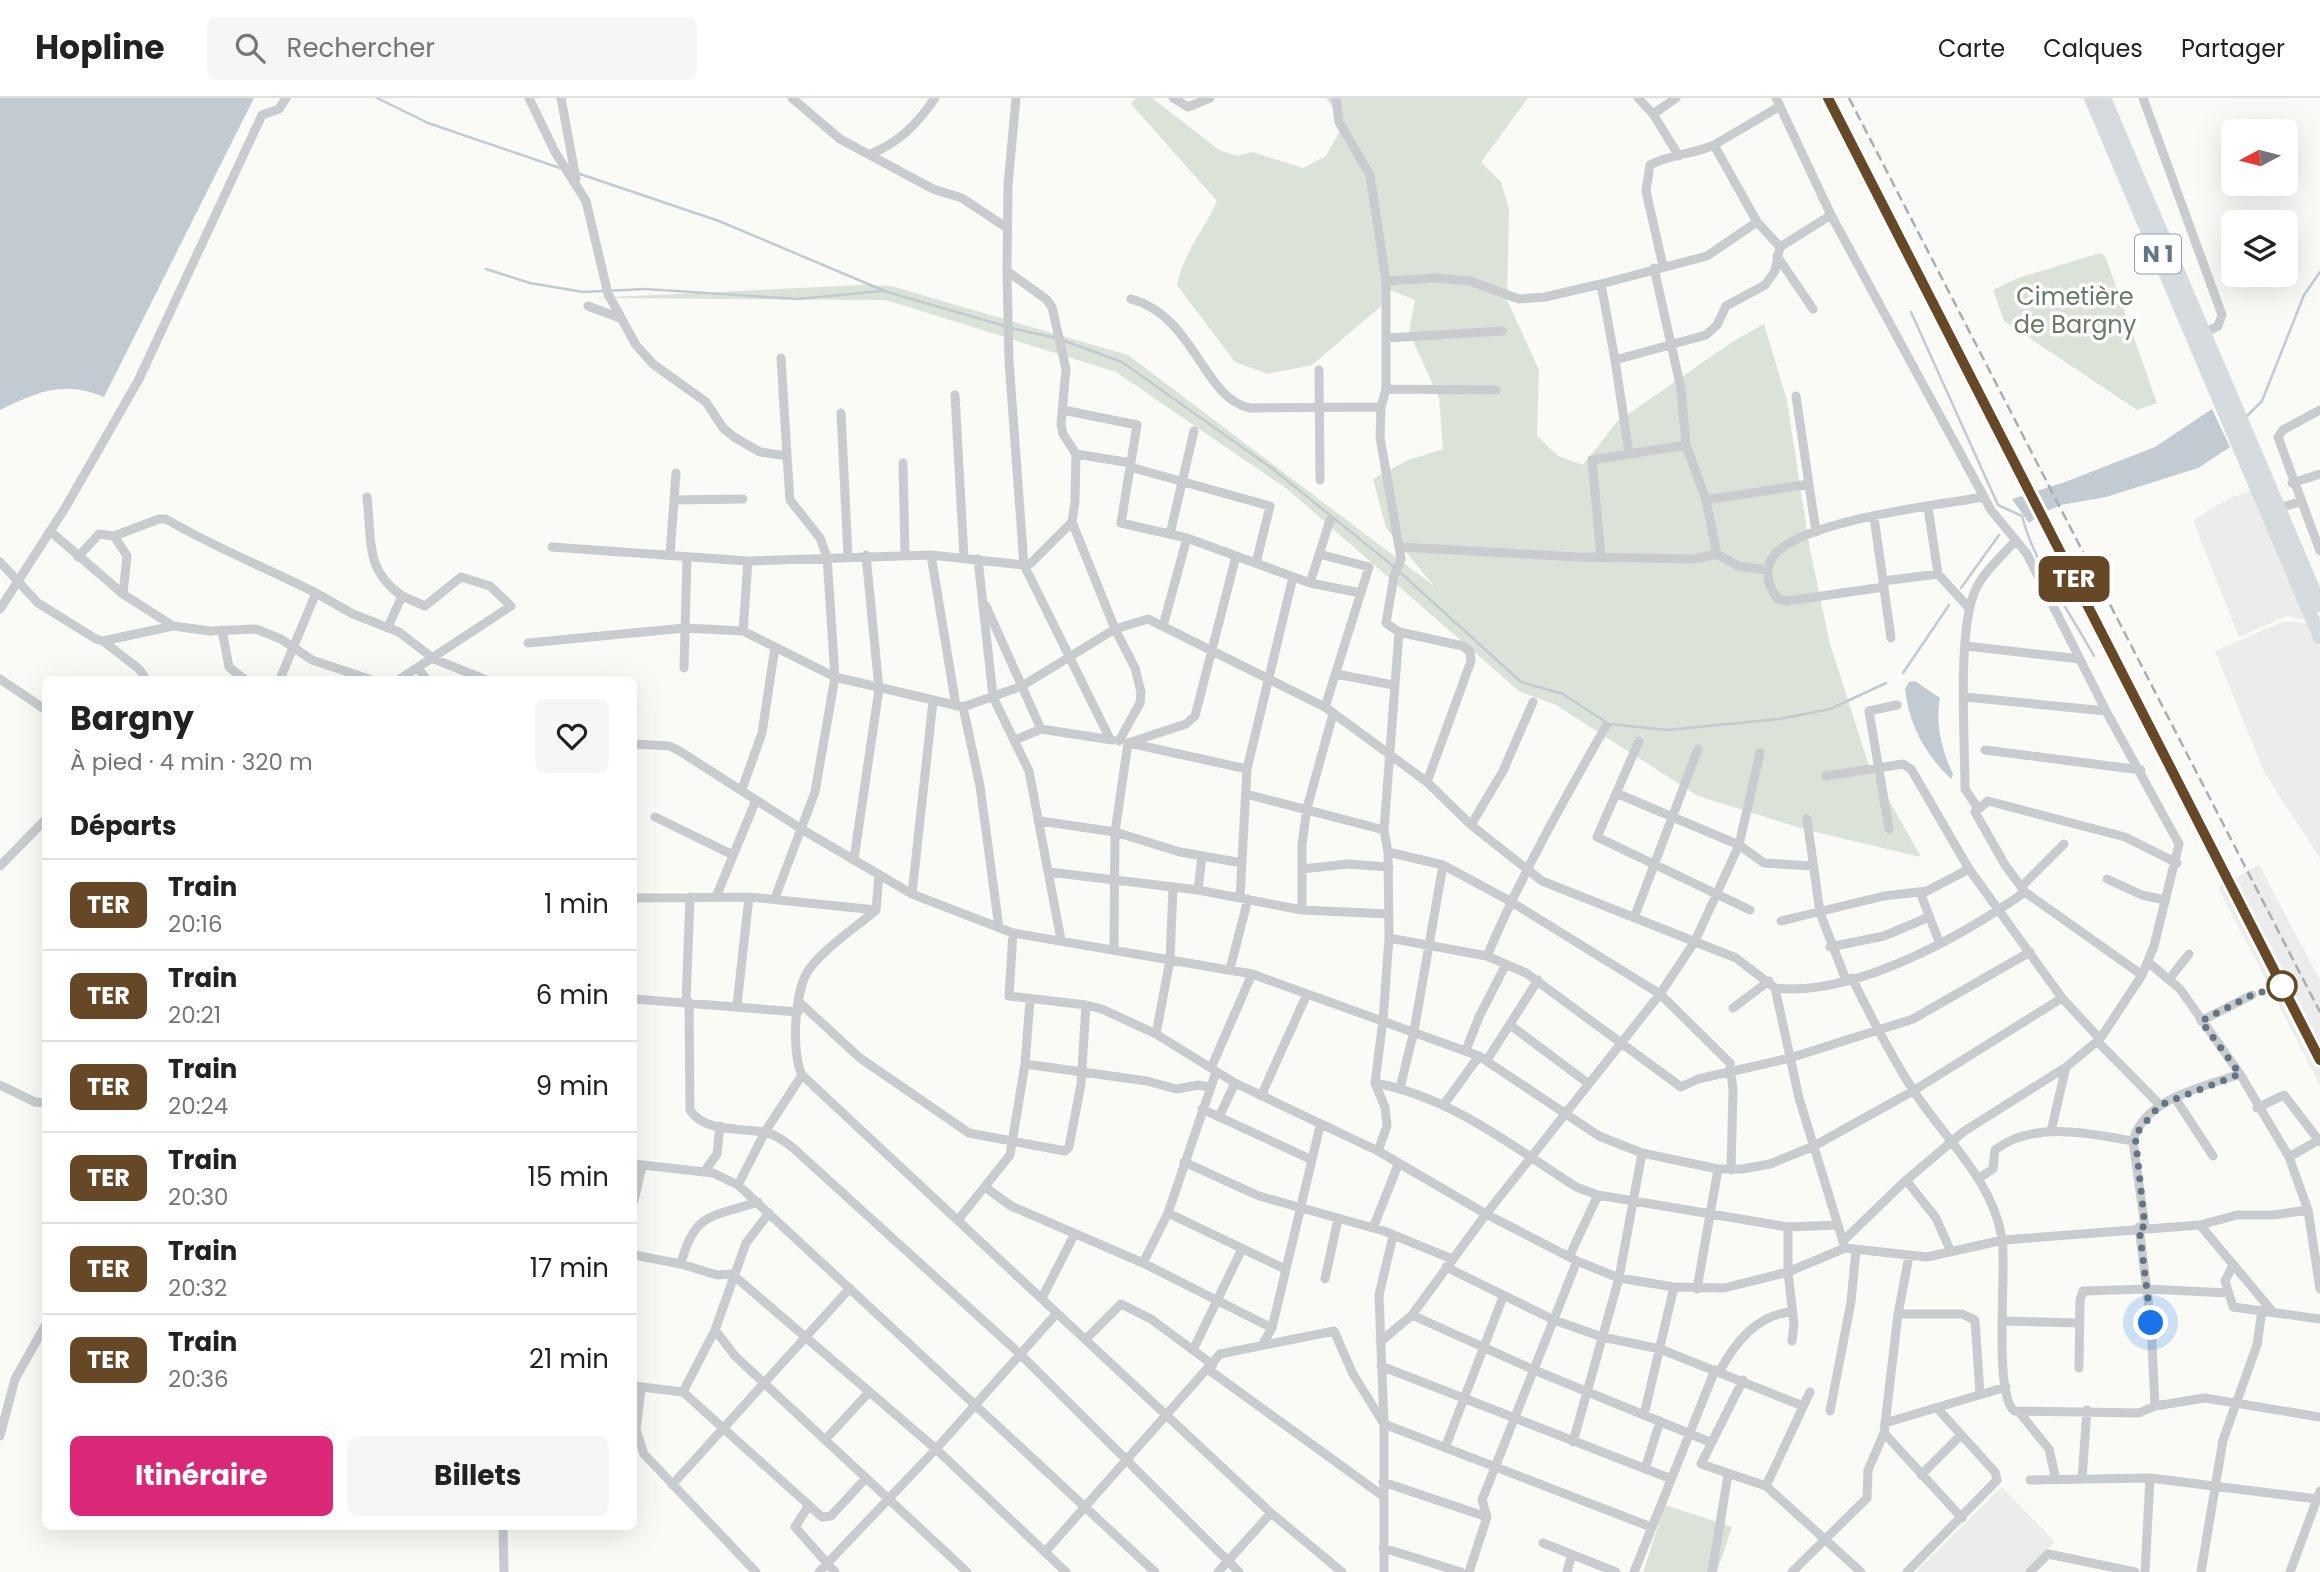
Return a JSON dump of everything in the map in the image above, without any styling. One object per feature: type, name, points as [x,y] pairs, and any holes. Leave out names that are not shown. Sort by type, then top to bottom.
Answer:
[{"type":"highway","name":"N 1","points":[[2091,98],[2272,510],[2320,637]]},
{"type":"highway","name":"N 1","points":[[2104,98],[2204,332],[2229,409]]},
{"type":"highway","name":"N 1","points":[[2272,510],[2320,605]]},
{"type":"street","points":[[0,609],[50,531],[138,381],[262,115],[279,109],[286,98]]},
{"type":"street","points":[[529,98],[561,162],[577,183]]},
{"type":"street","points":[[561,98],[577,183],[589,210],[608,294],[642,354],[706,402],[723,428],[734,437],[760,452],[787,456]]},
{"type":"street","points":[[792,98],[840,139],[933,189],[962,198],[1007,228]]},
{"type":"street","points":[[872,154],[893,144],[910,131],[935,98]]},
{"type":"street","points":[[1016,98],[1009,155],[1007,271],[1009,361],[1024,565],[1069,656],[1119,741]]},
{"type":"street","points":[[1173,98],[1188,107],[1210,98]]},
{"type":"street","points":[[1336,98],[1339,122],[1370,175],[1387,281],[1386,389],[1381,407],[1380,437],[1401,559],[1394,576],[1386,623],[1398,632],[1463,646],[1470,652],[1471,661],[1427,782]]},
{"type":"street","points":[[1638,98],[1653,114],[1679,156]]},
{"type":"street","points":[[1653,114],[1676,98]]},
{"type":"street","points":[[2143,98],[2221,316],[2218,326],[2204,332]]},
{"type":"street","points":[[1013,933],[1009,995],[1030,1000],[1086,1004],[1156,1034],[1235,1083],[1378,1152],[1486,1214],[1573,1259],[1619,1278],[1674,1287],[1724,1289],[1788,1272],[1844,1244],[1906,1181],[1950,1142],[2066,1067],[2099,1040],[2148,962],[2177,863],[2178,839],[2106,711],[2027,554],[1984,497],[1831,215],[1778,102],[1714,145],[1690,156],[1663,158],[1650,165],[1646,191],[1671,345],[1681,389],[1686,445],[1706,500],[1717,554]]},
{"type":"street","points":[[1714,145],[1757,222],[1779,252],[1813,309]]},
{"type":"street","points":[[1615,360],[1706,335],[1717,325],[1726,306],[1765,285],[1774,271],[1779,252],[1831,215]]},
{"type":"street","points":[[1387,281],[1436,278],[1470,281],[1519,299],[1545,297],[1707,256],[1757,222]]},
{"type":"street","points":[[1007,271],[1052,307],[1067,374],[1062,430],[1076,454],[1072,522],[1115,629],[1135,668],[1141,692],[1140,703],[1119,741],[1114,948]]},
{"type":"street","points":[[1601,284],[1629,453]]},
{"type":"street","points":[[1131,299],[1150,304],[1170,320],[1224,395],[1236,405],[1381,407]]},
{"type":"street","points":[[588,306],[620,318]]},
{"type":"street","points":[[1387,338],[1502,331]]},
{"type":"street","points":[[775,898],[803,830],[815,792],[835,677],[827,557],[820,538],[789,498],[781,358]]},
{"type":"street","points":[[1318,370],[1320,480]]},
{"type":"street","points":[[1386,389],[1496,390]]},
{"type":"street","points":[[954,396],[964,558]]},
{"type":"street","points":[[1796,396],[1816,532]]},
{"type":"street","points":[[1063,410],[1137,425],[1121,523],[1187,538],[1310,583],[1361,593]]},
{"type":"street","points":[[2319,544],[2292,483],[2279,433],[2320,410]]},
{"type":"street","points":[[841,413],[848,556]]},
{"type":"street","points":[[1170,534],[1194,430]]},
{"type":"street","points":[[1601,557],[1592,460],[1686,445]]},
{"type":"street","points":[[1076,454],[1130,465],[1270,506],[1256,563]]},
{"type":"street","points":[[903,463],[905,555]]},
{"type":"street","points":[[670,555],[676,473]]},
{"type":"street","points":[[2292,483],[2320,474]]},
{"type":"street","points":[[1706,500],[1809,484]]},
{"type":"street","points":[[367,497],[372,562],[390,587],[425,607],[461,577],[490,586],[511,606],[405,676]]},
{"type":"street","points":[[1938,574],[1787,601],[1778,599],[1772,591],[1767,570],[1774,556],[1786,545],[1816,532],[1874,517],[1984,497]]},
{"type":"street","points":[[674,500],[743,499]]},
{"type":"street","points":[[2272,510],[2300,502]]},
{"type":"street","points":[[1928,507],[1938,574],[1969,608]]},
{"type":"street","points":[[1874,517],[1891,638]]},
{"type":"street","points":[[78,557],[94,537],[114,536],[159,519],[166,519],[212,546],[229,550],[250,564],[279,574],[353,614],[388,627],[434,659],[476,676]]},
{"type":"street","points":[[1310,583],[1330,520]]},
{"type":"street","points":[[552,547],[748,561],[866,555],[931,555],[1024,565],[1042,556],[1072,522]]},
{"type":"street","points":[[50,531],[123,594],[173,626]]},
{"type":"street","points":[[114,536],[127,556],[123,594]]},
{"type":"street","points":[[1163,626],[1187,538]]},
{"type":"street","points":[[2015,540],[1982,580],[1969,608],[1966,646],[1965,789],[1977,807],[1976,818],[2023,889],[2141,975]]},
{"type":"street","points":[[1401,547],[1465,553],[1601,557],[1693,559],[1717,554],[1738,566],[1767,570]]},
{"type":"street","points":[[1302,909],[1307,808],[1336,674],[1369,567],[1319,554]]},
{"type":"street","points":[[854,859],[879,689],[866,555]]},
{"type":"street","points":[[931,555],[959,707],[980,786],[999,928]]},
{"type":"street","points":[[1119,741],[1191,721],[1197,711],[1236,556]]},
{"type":"street","points":[[684,668],[687,557]]},
{"type":"street","points":[[978,559],[993,697],[1030,771],[1062,940]]},
{"type":"street","points":[[743,631],[748,561]]},
{"type":"street","points":[[0,562],[38,603],[103,641],[139,668],[144,676]]},
{"type":"street","points":[[1230,969],[1244,898],[1242,863],[1247,769],[1293,577]]},
{"type":"street","points":[[281,676],[316,593]]},
{"type":"street","points":[[388,627],[402,596]]},
{"type":"street","points":[[982,598],[1041,729]]},
{"type":"street","points":[[528,643],[685,628],[743,631],[835,677],[959,707],[1021,686],[1115,629],[1148,619],[1329,710],[1427,782],[1471,825],[1528,872],[1551,886],[1736,958],[1772,985],[1808,987],[1849,979],[1884,970],[1940,944],[1999,910],[2023,889],[2064,844]]},
{"type":"street","points":[[103,641],[173,626],[222,630],[256,629],[292,646],[312,660],[360,676]]},
{"type":"street","points":[[222,630],[229,667],[240,676]]},
{"type":"street","points":[[1378,1152],[1385,1133],[1386,1117],[1375,1083],[1389,938],[1389,867],[1384,830],[1398,632]]},
{"type":"street","points":[[1966,646],[2080,659]]},
{"type":"street","points":[[742,789],[762,733],[775,647]]},
{"type":"street","points":[[418,668],[424,676]]},
{"type":"street","points":[[1336,674],[1393,685]]},
{"type":"street","points":[[0,679],[42,707]]},
{"type":"street","points":[[1965,697],[2106,711]]},
{"type":"street","points":[[912,894],[933,701]]},
{"type":"street","points":[[1471,825],[1503,771],[1533,702]]},
{"type":"street","points":[[1889,829],[1869,710],[1897,705]]},
{"type":"street","points":[[1487,956],[1510,901],[1606,726]]},
{"type":"street","points":[[1015,740],[1041,729],[1119,741],[1247,769]]},
{"type":"street","points":[[1639,741],[1597,837],[1750,910]]},
{"type":"street","points":[[637,744],[673,747],[803,830],[912,894],[1013,933],[1114,948],[1252,974],[1466,1050],[1483,1058],[1599,1136],[1642,1153],[1718,1169],[1731,1170],[1770,1164],[1814,1146],[1913,1091],[2062,998]]},
{"type":"street","points":[[1634,918],[1698,749]]},
{"type":"street","points":[[1985,750],[2141,770]]},
{"type":"street","points":[[1380,1342],[1412,1315],[1486,1214],[1660,994],[1695,941],[1739,845],[1760,753]]},
{"type":"street","points":[[1826,776],[1903,764],[1911,769],[1969,869],[2062,998],[2160,1105]]},
{"type":"street","points":[[1616,793],[1739,845],[1764,863],[1812,866]]},
{"type":"street","points":[[1246,794],[1384,830]]},
{"type":"street","points":[[716,897],[731,854],[756,800]]},
{"type":"street","points":[[1977,807],[1988,802],[2125,837],[2177,863]]},
{"type":"street","points":[[655,817],[731,854]]},
{"type":"street","points":[[1807,819],[1820,913],[1830,947],[1913,1091],[1993,1200],[2003,1240],[2002,1321],[2010,1408],[2019,1412],[2087,1410],[2139,1413],[2155,1406],[2205,1398],[2320,1417]]},
{"type":"street","points":[[1040,821],[1115,832],[1202,856],[1242,863]]},
{"type":"street","points":[[0,866],[42,823]]},
{"type":"street","points":[[1388,852],[1443,865],[1510,901],[1660,994],[1726,1056],[1733,1070],[1731,1170]]},
{"type":"street","points":[[1198,890],[1202,856]]},
{"type":"street","points":[[1302,869],[1348,864],[1389,867]]},
{"type":"street","points":[[1400,1088],[1414,1031],[1443,865]]},
{"type":"street","points":[[1781,921],[1884,896],[1920,892],[1969,869]]},
{"type":"street","points":[[1049,872],[1198,890],[1302,909],[1389,914]]},
{"type":"street","points":[[879,874],[876,910],[810,968],[799,1007],[795,1059],[802,1074],[1271,1513],[1339,1571]]},
{"type":"street","points":[[2107,878],[2142,895],[2165,900]]},
{"type":"street","points":[[1156,1034],[1170,960],[1173,888]]},
{"type":"street","points":[[1920,892],[1940,944]]},
{"type":"street","points":[[690,897],[687,1002],[690,1110],[699,1120],[720,1126],[765,1132],[792,1147],[1020,1354],[1239,1572]]},
{"type":"street","points":[[737,1005],[750,897]]},
{"type":"street","points":[[637,898],[775,898],[876,910]]},
{"type":"street","points":[[1830,947],[1884,936],[1929,917]]},
{"type":"street","points":[[1389,938],[1487,956],[1538,980],[1681,1087],[1698,1079],[1790,1058],[1878,1032],[1939,1005],[2030,951]]},
{"type":"street","points":[[2169,978],[2189,954]]},
{"type":"street","points":[[2148,962],[2169,978],[2240,1074],[2289,1157],[2308,1210],[2320,1289]]},
{"type":"street","points":[[1466,1050],[1479,1017],[1506,964]]},
{"type":"street","points":[[1143,1263],[1168,1213],[1214,1070],[1252,974]]},
{"type":"street","points":[[1445,1103],[1510,1025],[1538,980]]},
{"type":"street","points":[[1733,1008],[1772,985]]},
{"type":"street","points":[[1772,985],[1837,1224],[1844,1244],[1856,1250],[1927,1257],[2003,1240],[2142,1227],[2200,1225],[2237,1215],[2273,1215],[2308,1210]]},
{"type":"street","points":[[1261,1096],[1307,994]]},
{"type":"street","points":[[2201,1021],[2252,995]]},
{"type":"street","points":[[637,999],[799,1007],[860,1058],[944,1118],[973,1134],[1067,1150],[1082,1073],[1086,1004]]},
{"type":"street","points":[[958,1220],[1010,1155],[1025,1064],[1030,1000]]},
{"type":"street","points":[[1510,1025],[1589,1084]]},
{"type":"street","points":[[1025,1064],[1176,1089],[1199,1085],[1210,1087]]},
{"type":"street","points":[[2051,1131],[2066,1067]]},
{"type":"street","points":[[738,1185],[765,1132],[802,1074]]},
{"type":"street","points":[[2155,1406],[2133,1141],[2136,1132],[2160,1105],[2240,1074]]},
{"type":"street","points":[[1219,1117],[1235,1083]]},
{"type":"street","points":[[1375,1083],[1445,1103],[1576,1187],[1598,1195],[1788,1227],[1837,1224]]},
{"type":"street","points":[[0,1085],[35,1102],[42,1103]]},
{"type":"street","points":[[2258,1108],[2284,1094],[2320,1141],[2289,1157]]},
{"type":"street","points":[[2175,1098],[2213,1156]]},
{"type":"street","points":[[1202,1109],[1310,1159]]},
{"type":"street","points":[[704,1172],[717,1154],[720,1126]]},
{"type":"street","points":[[1262,1345],[1272,1328],[1320,1126]]},
{"type":"street","points":[[1979,1178],[1993,1169],[1995,1150],[2001,1145],[2051,1131],[2133,1141]]},
{"type":"street","points":[[1573,1442],[1619,1278],[1642,1153]]},
{"type":"street","points":[[1184,1162],[1252,1194],[1394,1236],[1449,1263],[1503,1297],[1553,1320],[1602,1337],[1660,1349],[1803,1406]]},
{"type":"street","points":[[638,1165],[704,1172],[724,1176],[738,1185],[1155,1572]]},
{"type":"street","points":[[1373,1228],[1398,1165]]},
{"type":"street","points":[[1697,1289],[1718,1169]]},
{"type":"street","points":[[1906,1181],[1936,1218],[1951,1252]]},
{"type":"street","points":[[985,1187],[1011,1206],[1143,1263],[1272,1328]]},
{"type":"street","points":[[1469,1572],[1487,1517],[1482,1500],[1534,1370],[1598,1195]]},
{"type":"street","points":[[681,1264],[687,1239],[696,1227],[710,1217],[758,1202]]},
{"type":"street","points":[[683,1392],[715,1330],[733,1274],[750,1237],[769,1213]]},
{"type":"street","points":[[1168,1213],[1285,1269]]},
{"type":"street","points":[[1325,1279],[1338,1219]]},
{"type":"street","points":[[2200,1225],[2267,1311]]},
{"type":"street","points":[[1788,1227],[1792,1341]]},
{"type":"street","points":[[1042,1298],[1074,1235]]},
{"type":"street","points":[[1384,1572],[1384,1424],[1379,1295],[1394,1236]]},
{"type":"street","points":[[1193,1350],[1242,1249]]},
{"type":"street","points":[[1830,1411],[1851,1302],[1856,1250]]},
{"type":"street","points":[[637,1256],[681,1264],[717,1275],[733,1274],[936,1449],[1066,1572]]},
{"type":"street","points":[[1791,1572],[1867,1498],[1868,1470],[1884,1433],[1898,1314],[1909,1256]]},
{"type":"street","points":[[2233,1265],[2225,1281],[2235,1309],[2320,1319]]},
{"type":"street","points":[[1644,1415],[1674,1287]]},
{"type":"street","points":[[672,1485],[766,1385],[850,1288]]},
{"type":"street","points":[[2079,1368],[2080,1300],[2084,1290],[2147,1289],[2228,1293]]},
{"type":"street","points":[[1445,1448],[1503,1297]]},
{"type":"street","points":[[1086,1339],[1121,1304],[1151,1319],[1383,1496]]},
{"type":"street","points":[[2201,1572],[2223,1440],[2267,1311]]},
{"type":"street","points":[[1634,1572],[1688,1433],[1717,1371],[1731,1351],[1760,1321],[1792,1312]]},
{"type":"street","points":[[819,1572],[936,1449],[1057,1313]]},
{"type":"street","points":[[1898,1314],[1962,1314],[1975,1320],[1980,1394]]},
{"type":"street","points":[[1412,1315],[1534,1370],[1710,1442]]},
{"type":"street","points":[[2002,1321],[2080,1323]]},
{"type":"street","points":[[715,1330],[735,1356],[967,1572]]},
{"type":"street","points":[[0,1436],[15,1379],[42,1331]]},
{"type":"street","points":[[1045,1552],[1220,1354],[1334,1331],[1353,1374],[1384,1424],[1651,1527]]},
{"type":"street","points":[[1381,1366],[1670,1478]]},
{"type":"street","points":[[1743,1380],[1701,1464],[1766,1486],[1861,1572]]},
{"type":"street","points":[[637,1387],[683,1392],[822,1517],[831,1516],[866,1478]]},
{"type":"street","points":[[1885,1423],[2006,1387]]},
{"type":"street","points":[[825,1440],[869,1392]]},
{"type":"street","points":[[1766,1486],[1810,1392]]},
{"type":"street","points":[[1907,1572],[1997,1480],[1995,1472],[1937,1408]]},
{"type":"street","points":[[2082,1479],[2087,1410]]},
{"type":"street","points":[[2019,1412],[2049,1449],[2056,1480]]},
{"type":"street","points":[[1645,1469],[1660,1422]]},
{"type":"street","points":[[1884,1433],[1962,1518]]},
{"type":"street","points":[[1921,1475],[1960,1436]]},
{"type":"street","points":[[638,1450],[756,1572]]},
{"type":"street","points":[[1712,1572],[1728,1475]]},
{"type":"street","points":[[2145,1572],[2150,1478]]},
{"type":"street","points":[[2030,1480],[2150,1478],[2319,1495],[2290,1572]]},
{"type":"street","points":[[1384,1482],[1487,1517]]},
{"type":"street","points":[[809,1505],[795,1527],[835,1572]]},
{"type":"street","points":[[1218,1572],[1226,1559],[1271,1513]]},
{"type":"street","points":[[503,1530],[504,1572]]},
{"type":"street","points":[[1544,1543],[1616,1572]]},
{"type":"street","points":[[1383,1548],[1461,1572]]},
{"type":"street","points":[[2030,1572],[2048,1554],[2135,1572]]},
{"type":"street","points":[[1567,1572],[1571,1556]]},
{"type":"shaded area","points":[[0,98],[254,98],[104,397],[75,389],[50,390],[0,410]]},
{"type":"shaded area","points":[[2212,409],[2230,447],[2198,468],[2106,497],[2061,505],[2042,513],[2029,523],[2012,499],[2065,482],[2155,447]]},
{"type":"shaded area","points":[[2258,488],[2315,622],[2286,616],[2239,637],[2193,520],[2228,499]]},
{"type":"shaded area","points":[[2285,621],[2311,624],[2320,647],[2320,858],[2264,772],[2215,651]]},
{"type":"shaded area","points":[[1915,681],[1940,698],[1939,727],[1953,774],[1951,779],[1933,759],[1914,727],[1905,689],[1909,682]]},
{"type":"shaded area","points":[[2259,865],[2320,980],[2320,1085],[2218,887]]},
{"type":"shaded area","points":[[2002,1487],[2055,1542],[2024,1572],[1916,1572]]},
{"type":"green space","points":[[1136,98],[1152,98],[1219,150],[1238,156],[1252,152],[1303,168],[1326,156],[1344,123],[1326,98],[1528,98],[1481,162],[1501,182],[1509,209],[1507,300],[1539,370],[1537,436],[1558,456],[1583,465],[1617,422],[1732,342],[1764,324],[1787,401],[1810,550],[1830,644],[1868,763],[1921,857],[1807,830],[1698,796],[1556,705],[1519,691],[1287,489],[1116,372],[886,300],[591,298],[861,285],[891,286],[1128,355],[1434,586],[1386,528],[1373,479],[1408,460],[1443,449],[1439,398],[1409,332],[1415,300],[1390,290],[1380,307],[1312,365],[1268,374],[1235,362],[1177,285],[1189,252],[1217,201],[1131,104]]},
{"type":"green space","name":"Cimetière de Bargny","points":[[2100,253],[2105,256],[2157,403],[2137,410],[2004,321],[1993,290],[2018,278]]},
{"type":"green space","points":[[1665,1505],[1732,1527],[1717,1572],[1643,1572]]},
{"type":"waterway","points":[[377,98],[428,123],[560,168]]},
{"type":"waterway","points":[[577,173],[719,221],[887,292],[1005,326]]},
{"type":"waterway","points":[[486,269],[530,283],[583,292],[645,289],[798,299],[881,291]]},
{"type":"waterway","points":[[2245,418],[2262,401],[2304,295],[2320,272]]},
{"type":"waterway","points":[[1911,312],[1998,505],[2022,516],[2044,570],[2094,656]]},
{"type":"waterway","points":[[1011,328],[1056,338]]},
{"type":"waterway","points":[[1062,340],[1122,362],[1270,467],[1392,565],[1521,682],[1563,694],[1609,724],[1667,730],[1779,719],[1830,709],[1886,683]]},
{"type":"waterway","points":[[1961,588],[1999,535]]},
{"type":"waterway","points":[[1903,673],[1949,605]]},
{"type":"railway","points":[[1828,98],[2320,1060]]},
{"type":"railway","points":[[1849,98],[2320,1012]]},
{"type":"train","name":"TER","points":[[1828,98],[2320,1060]]},
{"type":"route","points":[[2151,1323],[2139,1227],[2145,1227],[2133,1141],[2135,1135],[2160,1105],[2240,1074],[2201,1021],[2252,995],[2282,986]]}]
